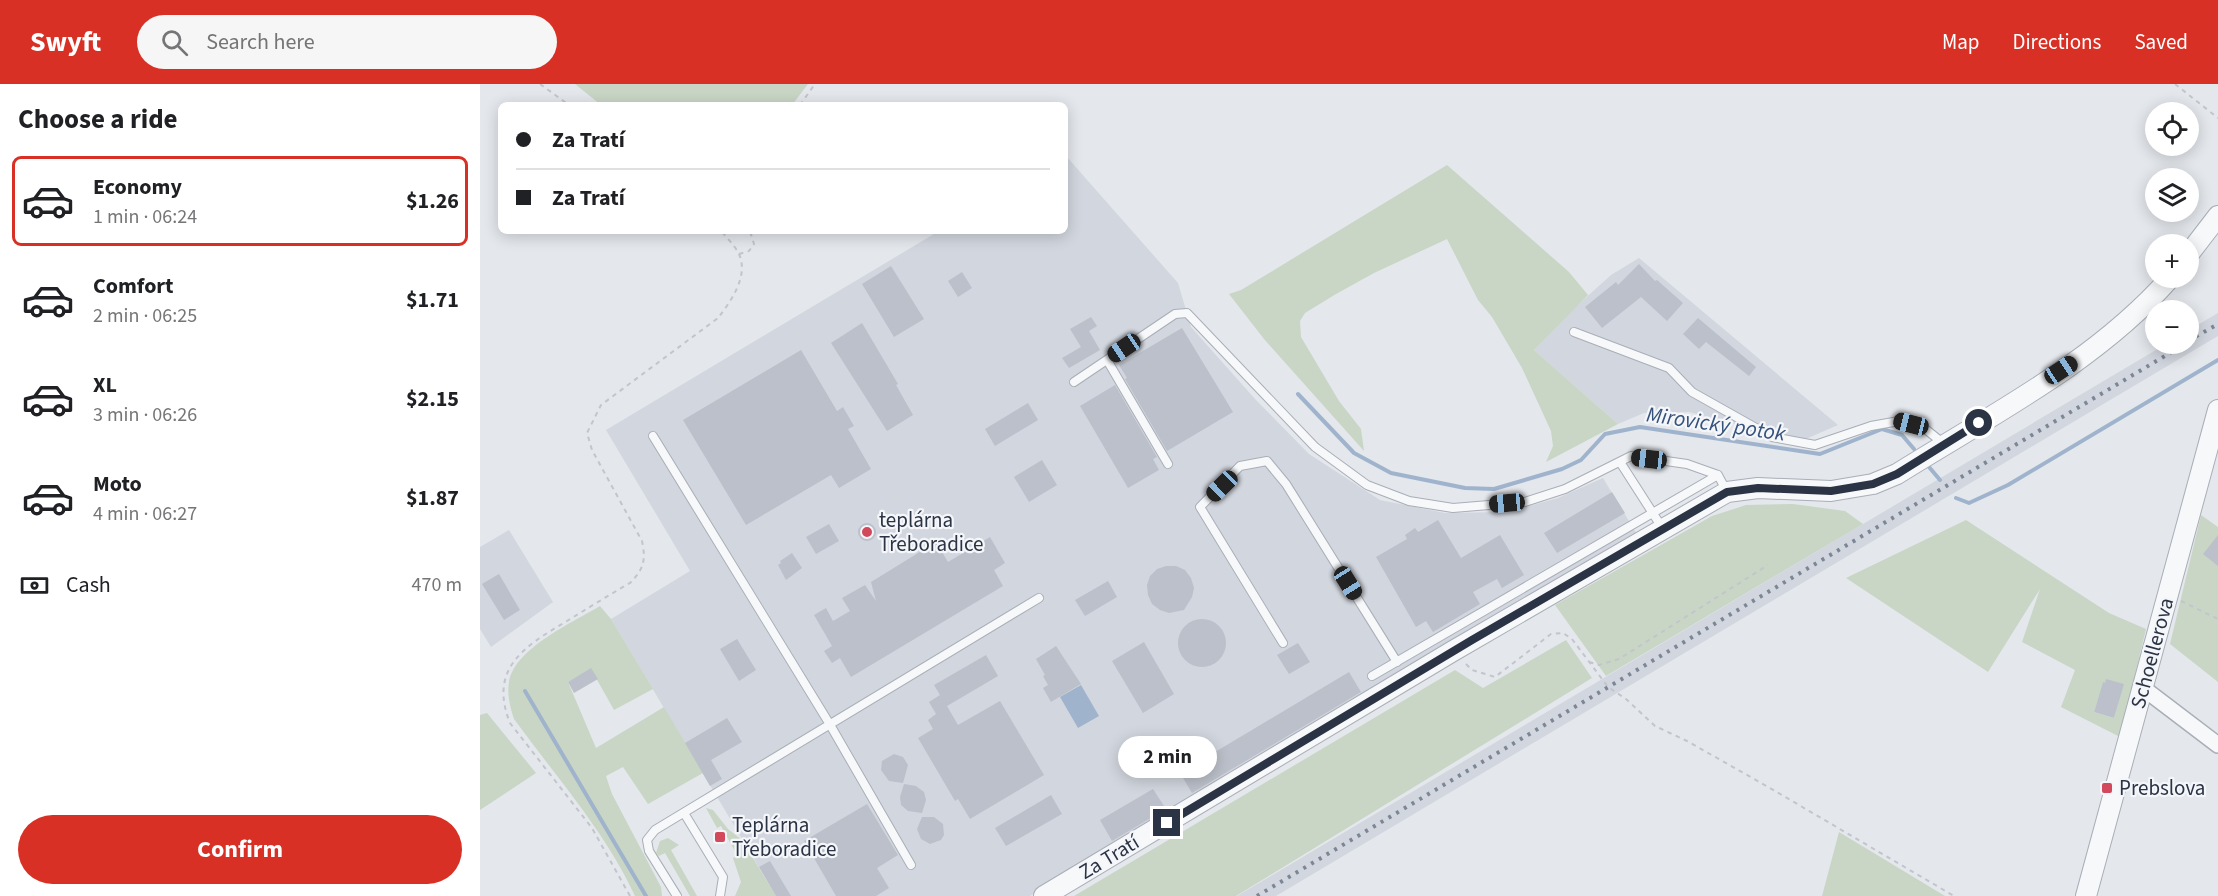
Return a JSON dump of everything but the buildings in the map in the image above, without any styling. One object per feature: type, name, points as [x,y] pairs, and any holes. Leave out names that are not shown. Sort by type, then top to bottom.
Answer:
[{"type":"street","points":[[2199,241],[2218,216]]},
{"type":"street","name":"Za Tratí","points":[[1044,896],[1453,651],[1658,521],[1722,484],[1831,491],[1873,484],[1897,474],[2077,360],[2105,339],[2159,288]]},
{"type":"street","name":"Schoellerova","points":[[2086,896],[2218,410]]},
{"type":"street","points":[[2143,688],[2218,746]]},
{"type":"lane","points":[[1074,382],[1175,314],[1187,313],[1315,447],[1367,485],[1409,501],[1453,507],[1525,502],[1565,489],[1630,456],[1687,464],[1722,484]]},
{"type":"lane","points":[[1574,332],[1669,368],[1692,392],[1772,437],[1815,445],[1870,426],[1899,421],[1923,427],[1944,444]]},
{"type":"lane","points":[[1107,360],[1168,464]]},
{"type":"lane","points":[[653,436],[829,723],[911,865]]},
{"type":"lane","points":[[1283,643],[1200,507],[1240,466],[1267,461],[1286,484],[1397,662]]},
{"type":"lane","points":[[1372,676],[1658,521],[1620,462]]},
{"type":"lane","points":[[677,896],[649,851],[647,840],[655,830],[1039,598]]},
{"type":"lane","points":[[684,813],[723,877],[720,896]]},
{"type":"path","points":[[540,84],[564,102]]},
{"type":"path","points":[[802,102],[815,84]]},
{"type":"path","points":[[2175,84],[2218,118]]},
{"type":"path","points":[[630,896],[592,828],[510,723],[502,704],[503,681],[513,660],[531,642],[630,583],[641,572],[646,557],[642,541],[592,450],[587,434],[601,405],[718,318],[732,301],[739,286],[741,269],[739,254],[724,234]]},
{"type":"path","points":[[739,254],[749,251],[754,243],[751,234]]},
{"type":"path","points":[[1589,662],[1599,665],[1619,659],[1768,565]]},
{"type":"path","points":[[2168,596],[2218,619]]},
{"type":"path","points":[[1453,651],[1473,670],[1495,677],[1551,634],[1563,633],[1572,639],[1608,687],[1626,699],[1655,726],[1687,741],[1770,788],[1954,896]]},
{"type":"shaded area","points":[[1068,158],[1178,283],[1191,327],[1255,399],[1309,454],[1380,500],[1445,513],[1508,512],[1558,498],[1603,478],[1638,536],[1030,896],[776,896],[611,619],[690,571],[606,430],[934,234],[1068,234]]},
{"type":"shaded area","points":[[1639,258],[1838,425],[1792,445],[1763,438],[1732,423],[1689,412],[1644,413],[1618,424],[1534,350],[1570,312],[1611,275]]},
{"type":"shaded area","points":[[2218,313],[2218,336],[2199,347],[2199,324]]},
{"type":"shaded area","points":[[2149,354],[2188,354],[1276,896],[1237,896]]},
{"type":"shaded area","points":[[509,530],[553,602],[491,647],[480,629],[480,547]]},
{"type":"green space","points":[[575,84],[808,84],[794,102],[597,102]]},
{"type":"green space","points":[[1447,165],[1569,272],[1588,295],[1534,350],[1618,424],[1546,462],[1553,446],[1551,431],[1522,368],[1492,317],[1478,300],[1447,239],[1374,273],[1336,294],[1305,313],[1300,321],[1301,337],[1339,401],[1361,429],[1364,451],[1264,339],[1229,294],[1241,290]]},
{"type":"green space","points":[[1793,504],[1845,511],[1863,524],[1606,676],[1555,605],[1712,516],[1746,505]]},
{"type":"green space","points":[[2201,515],[2218,527],[2218,682],[2170,644]]},
{"type":"green space","points":[[1966,520],[2109,613],[2146,629],[2120,737],[2061,707],[2075,670],[2022,642],[2040,589],[1988,672],[1846,578]],"holes":[[[2103,683],[2123,685],[2114,718],[2094,712]]]},
{"type":"green space","points":[[600,606],[611,619],[653,689],[614,710],[591,669],[568,682],[596,748],[664,707],[703,773],[648,804],[623,767],[606,776],[612,794],[661,887],[662,896],[635,896],[595,827],[514,719],[510,705],[509,682],[513,670],[522,658],[561,628]]},
{"type":"green space","points":[[1566,640],[1592,678],[1236,896],[1074,896],[1455,670],[1483,688]]},
{"type":"green space","points":[[487,713],[536,773],[480,810],[480,715]]},
{"type":"green space","points":[[706,808],[713,810],[728,829],[742,840],[776,896],[735,896],[741,882],[733,858],[737,855],[721,826],[717,828]]},
{"type":"green space","points":[[1839,832],[1945,896],[1822,896]]},
{"type":"green space","points":[[668,838],[679,845],[671,850],[697,896],[690,896],[665,853],[659,856],[656,853],[660,841]]},
{"type":"water","points":[[1081,685],[1099,716],[1078,728],[1060,697]]},
{"type":"waterway","name":"Mirovický potok","points":[[1956,498],[1969,503],[2008,485],[2218,360]]},
{"type":"waterway","name":"Mirovický potok","points":[[1298,394],[1354,453],[1391,473],[1465,488],[1494,489],[1562,469],[1581,460],[1605,434],[1640,427],[1820,454],[1882,429],[1902,435],[1914,449]]},
{"type":"waterway","name":"Mirovický potok","points":[[1929,467],[1940,480]]},
{"type":"waterway","points":[[525,691],[646,896]]},
{"type":"railway","points":[[2199,335],[2218,324]]},
{"type":"railway","points":[[1257,896],[2168,354]]},
{"type":"place","name":"teplárna Třeboradice","points":[[867,532]]},
{"type":"place","name":"Prebslova","points":[[2107,788]]},
{"type":"place","name":"Teplárna Třeboradice","points":[[720,837]]},
{"type":"route","points":[[1167,823],[1472,640],[1727,492],[1758,488],[1831,491],[1873,484],[1897,474],[1979,423]]}]
